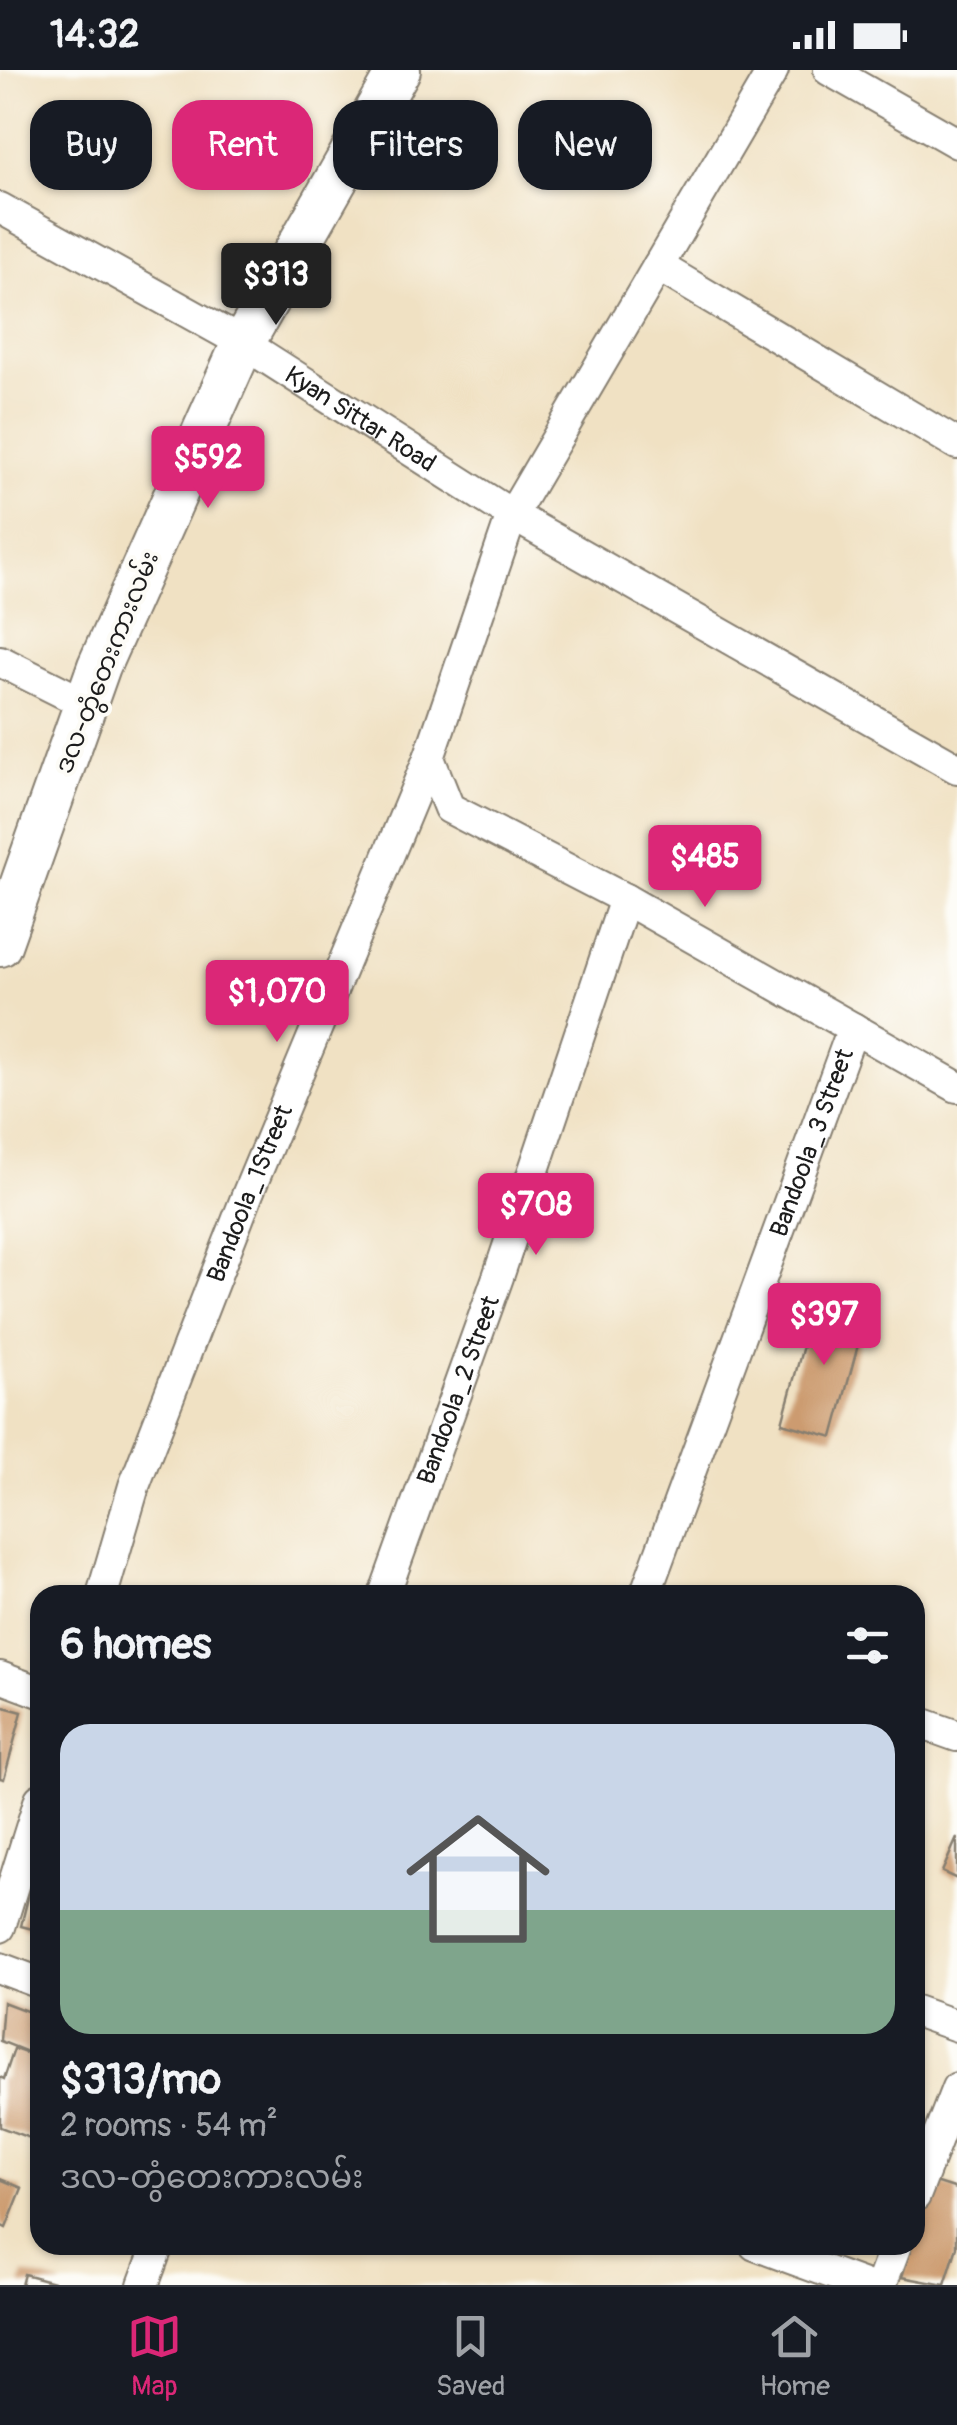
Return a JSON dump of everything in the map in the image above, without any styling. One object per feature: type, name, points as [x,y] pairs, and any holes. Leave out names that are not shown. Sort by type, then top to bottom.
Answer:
[{"type":"main road","name":"ဒလ-တွံတေးကားလမ်း","points":[[0,945],[86,704],[243,343],[399,70]]},
{"type":"street","name":"Bandoola_1Street","points":[[105,1585],[134,1486],[248,1193],[429,758],[512,515],[773,70]]},
{"type":"street","points":[[829,70],[957,144]]},
{"type":"street","name":"Kyan Sittar Road","points":[[0,208],[243,343],[512,515],[957,768]]},
{"type":"street","points":[[658,266],[957,444]]},
{"type":"street","points":[[0,660],[86,704]]},
{"type":"street","points":[[429,758],[448,808],[625,899],[957,1087]]},
{"type":"street","name":"Bandoola_2 Street","points":[[387,1585],[625,899]]},
{"type":"street","name":"Bandoola_3 Street","points":[[649,1585],[853,1028]]},
{"type":"street","points":[[0,1677],[30,1688]]},
{"type":"street","points":[[925,1725],[957,1736]]},
{"type":"street","points":[[0,1927],[30,1831]]},
{"type":"street","points":[[0,1968],[30,1979]]},
{"type":"street","points":[[925,2015],[957,2026]]},
{"type":"street","points":[[925,2170],[957,2088]]},
{"type":"street","points":[[144,2285],[154,2255]]},
{"type":"street","points":[[782,2255],[864,2285]]},
{"type":"street","points":[[881,2285],[892,2255]]},
{"type":"building","points":[[816,1298],[867,1312],[833,1437],[782,1423]]},
{"type":"building","points":[[0,1706],[22,1712],[4,1779],[0,1778]]},
{"type":"building","points":[[957,1838],[957,1879],[942,1872]]},
{"type":"building","points":[[30,1890],[30,1928],[21,1926]]},
{"type":"building","points":[[3,2002],[30,2012],[30,2053],[0,2041]]},
{"type":"building","points":[[14,2049],[30,2055],[30,2138],[0,2127],[0,2077],[4,2079]]},
{"type":"building","points":[[0,2179],[22,2188],[6,2228],[0,2225]]},
{"type":"building","points":[[932,2181],[957,2189],[957,2247],[945,2285],[902,2277],[909,2255],[925,2255],[925,2203]]},
{"type":"building","points":[[24,2274],[61,2284],[61,2285],[21,2285]]}]
